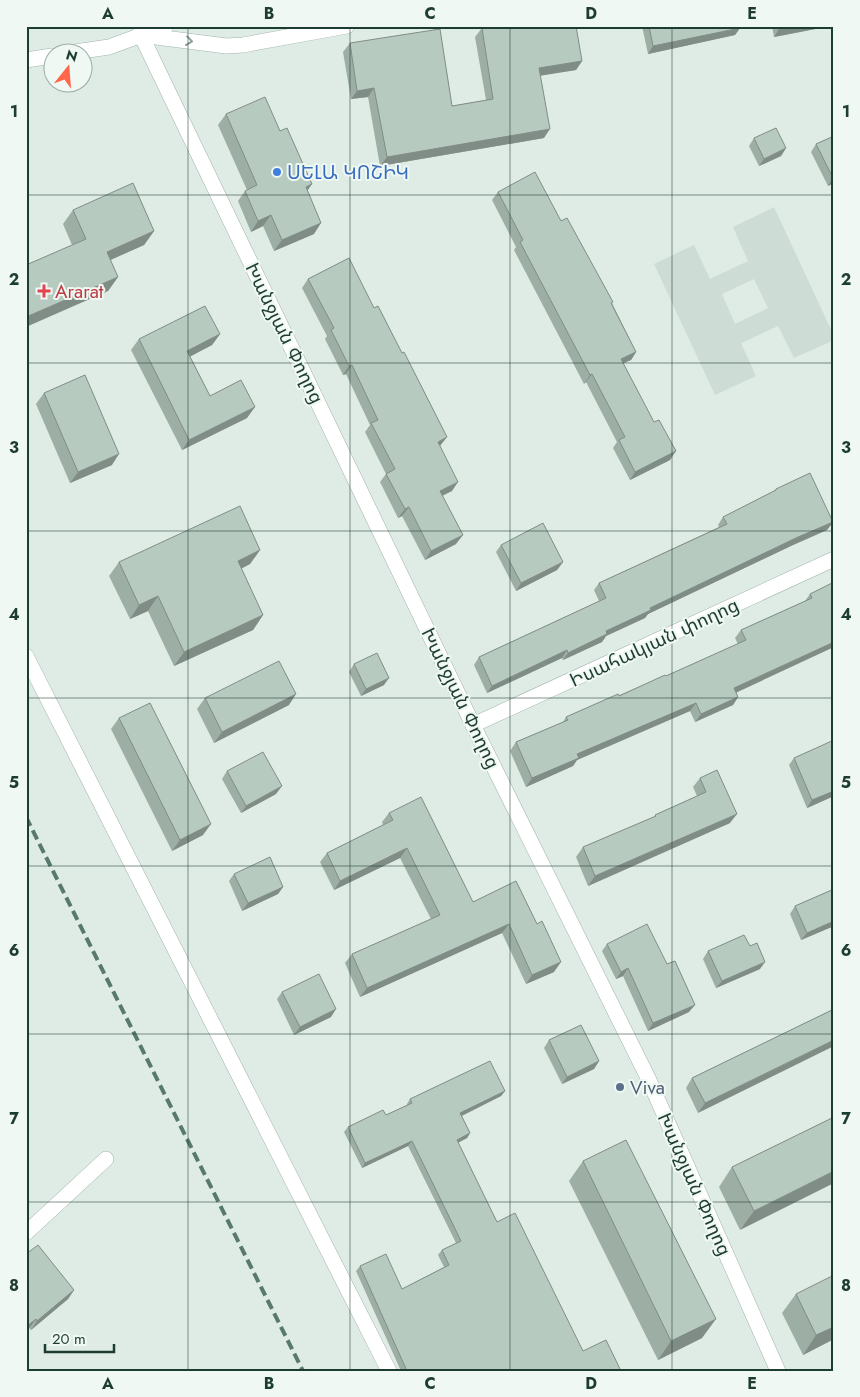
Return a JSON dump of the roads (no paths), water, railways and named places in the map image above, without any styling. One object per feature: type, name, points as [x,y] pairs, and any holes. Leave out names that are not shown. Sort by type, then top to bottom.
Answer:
[{"type":"street","points":[[92,50],[109,47],[141,30],[166,26]]},
{"type":"street","points":[[141,30],[226,46],[243,45],[347,26]]},
{"type":"street","name":"Խանջյան Փողոց","points":[[141,30],[474,725],[650,1083],[778,1371]]},
{"type":"street","points":[[26,60],[42,58]]},
{"type":"street","name":"Իսահակյան փողոց","points":[[474,725],[834,559]]},
{"type":"street","points":[[26,656],[389,1371]]},
{"type":"street","points":[[26,1233],[106,1159]]},
{"type":"railway","points":[[26,817],[303,1371]]},
{"type":"place","name":"ՍԵԼԱ ԿՈՇԻԿ","points":[[277,172]]},
{"type":"place","name":"Ararat","points":[[44,291]]},
{"type":"place","name":"Viva","points":[[620,1087]]}]
